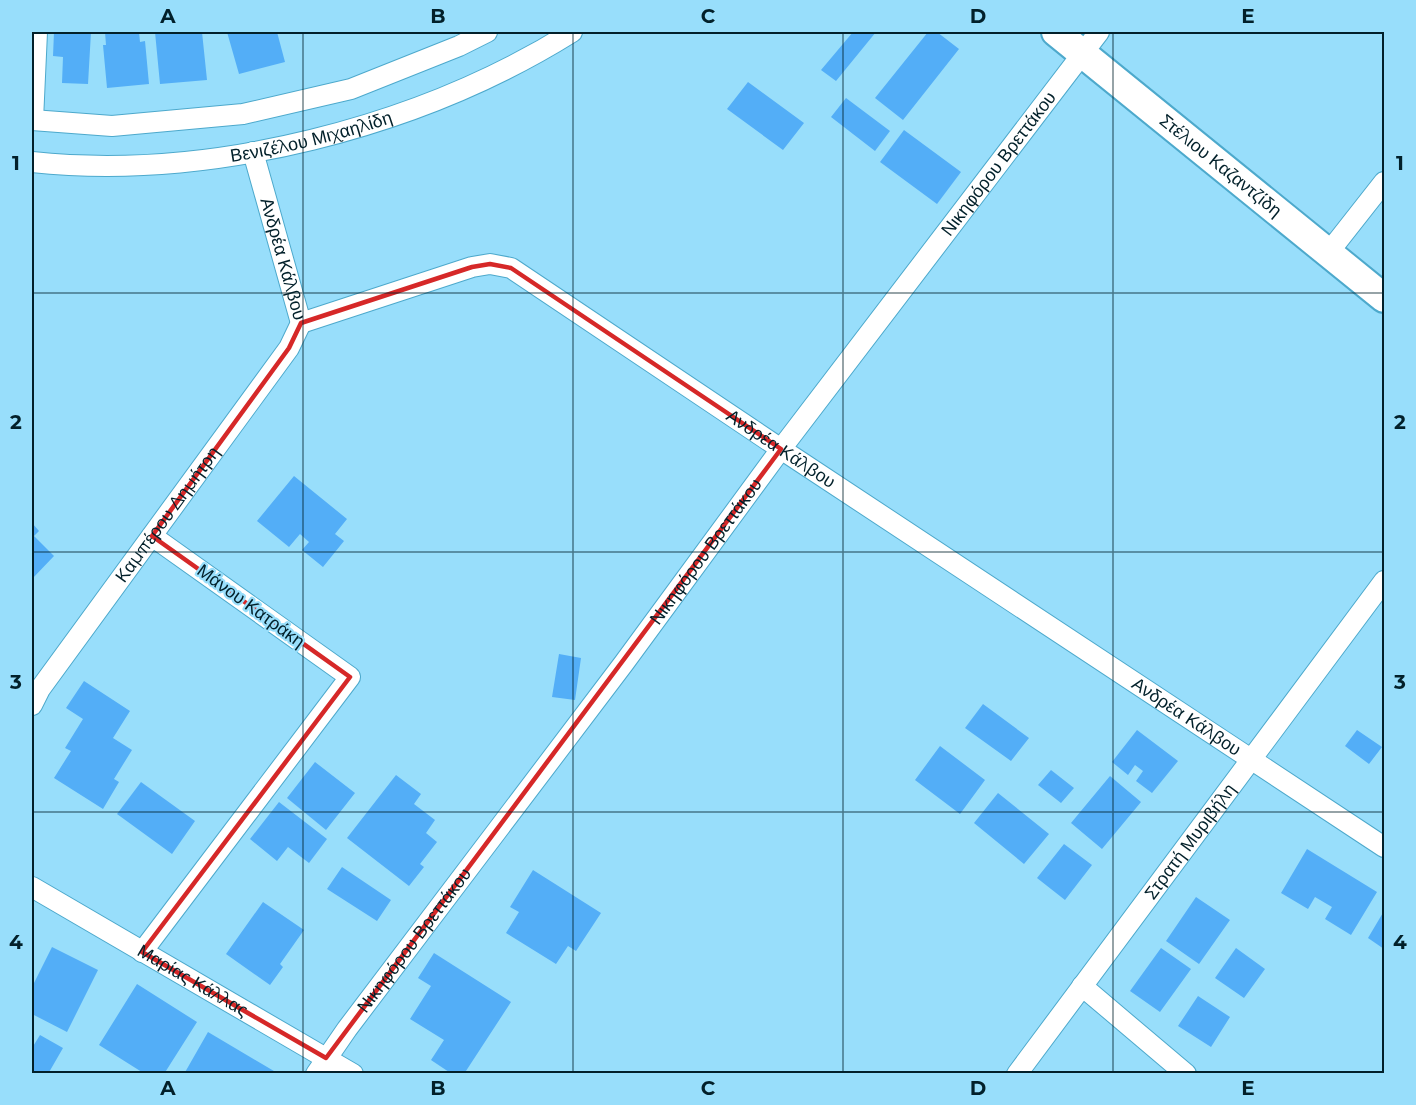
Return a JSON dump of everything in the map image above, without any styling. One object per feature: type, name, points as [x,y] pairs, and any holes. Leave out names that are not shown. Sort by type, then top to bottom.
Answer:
[{"type":"main road","name":"Στέλιου Καζαντζίδη","points":[[1056,32],[1091,42],[1384,298]]},
{"type":"street","points":[[32,120],[38,32]]},
{"type":"street","name":"Βενιζέλου Μιχαηλίδη","points":[[32,120],[112,126],[243,114],[351,89],[488,32]]},
{"type":"street","name":"Βενιζέλου Μιχαηλίδη","points":[[32,162],[138,165],[254,152],[362,126],[414,109],[499,73],[572,32]]},
{"type":"street","name":"Νικηφόρου Βρεττάκου","points":[[321,1066],[624,663],[781,449],[1091,42]]},
{"type":"street","name":"Ανδρέα Κάλβου","points":[[254,152],[300,323],[472,267],[490,264],[511,268],[1384,847]]},
{"type":"street","points":[[1329,252],[1384,182]]},
{"type":"street","name":"Καμπέρου Δημήτρη","points":[[32,705],[40,689],[289,348],[300,323]]},
{"type":"street","name":"Μάνου Κατράκη","points":[[142,952],[350,677],[152,536]]},
{"type":"street","name":"Στρατή Μυριβήλη","points":[[1017,1074],[1384,581]]},
{"type":"street","name":"Μαρίας Κάλλας","points":[[32,887],[142,952],[321,1066],[354,1074]]},
{"type":"street","points":[[1082,986],[1186,1074]]},
{"type":"highlighted area","points":[[490,264],[511,268],[781,449],[326,1058],[142,952],[350,677],[152,536],[289,348],[301,323],[472,267]]},
{"type":"building","points":[[54,32],[91,32],[88,84],[62,83],[63,57],[53,56]]},
{"type":"building","points":[[105,32],[139,32],[140,42],[145,41],[149,84],[107,88],[103,45],[106,45]]},
{"type":"building","points":[[155,32],[202,32],[207,80],[160,84]]},
{"type":"building","points":[[227,32],[277,32],[285,62],[239,74]]},
{"type":"building","points":[[853,32],[876,32],[836,81],[821,70]]},
{"type":"building","points":[[928,32],[937,32],[959,49],[903,120],[875,98]]},
{"type":"building","points":[[748,82],[804,123],[783,150],[727,109]]},
{"type":"building","points":[[846,98],[890,131],[875,151],[831,117]]},
{"type":"building","points":[[904,130],[961,172],[937,204],[880,162]]},
{"type":"building","points":[[294,476],[347,519],[335,534],[344,541],[323,567],[302,550],[309,542],[300,534],[289,547],[257,521]]},
{"type":"building","points":[[32,523],[39,531],[34,536],[54,556],[32,579]]},
{"type":"building","points":[[559,654],[581,658],[575,700],[552,697]]},
{"type":"building","points":[[84,681],[130,711],[113,738],[132,750],[114,779],[119,782],[103,809],[54,778],[71,751],[65,748],[83,719],[66,708]]},
{"type":"building","points":[[983,704],[1029,738],[1011,761],[965,728]]},
{"type":"building","points":[[1137,730],[1178,761],[1152,793],[1136,781],[1143,771],[1135,765],[1128,775],[1112,762]]},
{"type":"building","points":[[1357,730],[1382,747],[1369,764],[1345,746]]},
{"type":"building","points":[[940,746],[985,780],[960,814],[915,780]]},
{"type":"building","points":[[315,762],[355,793],[326,830],[287,798]]},
{"type":"building","points":[[1051,770],[1074,788],[1061,803],[1038,785]]},
{"type":"building","points":[[396,775],[421,794],[414,804],[435,820],[426,833],[437,842],[420,864],[424,867],[409,886],[347,838]]},
{"type":"building","points":[[1110,776],[1141,802],[1102,849],[1071,823]]},
{"type":"building","points":[[141,782],[195,821],[172,854],[117,814]]},
{"type":"building","points":[[998,793],[1049,834],[1024,864],[974,823]]},
{"type":"building","points":[[279,802],[327,839],[309,863],[288,847],[277,861],[250,839]]},
{"type":"building","points":[[1064,844],[1092,865],[1065,900],[1037,878]]},
{"type":"building","points":[[1307,849],[1377,892],[1351,935],[1325,919],[1332,907],[1315,897],[1308,909],[1281,893]]},
{"type":"building","points":[[342,867],[391,900],[377,921],[327,889]]},
{"type":"building","points":[[533,870],[601,913],[576,951],[568,946],[556,964],[506,933],[519,912],[510,907]]},
{"type":"building","points":[[1196,897],[1230,920],[1199,964],[1166,941]]},
{"type":"building","points":[[263,902],[304,930],[280,964],[283,967],[270,985],[226,954]]},
{"type":"building","points":[[1384,911],[1384,949],[1368,938]]},
{"type":"building","points":[[52,947],[98,970],[67,1032],[32,1014],[32,987]]},
{"type":"building","points":[[1161,948],[1191,969],[1160,1012],[1130,991]]},
{"type":"building","points":[[1236,948],[1265,969],[1244,998],[1215,978]]},
{"type":"building","points":[[434,953],[511,1002],[464,1074],[452,1074],[431,1060],[444,1040],[410,1019],[431,986],[418,978]]},
{"type":"building","points":[[137,984],[197,1022],[164,1074],[145,1074],[99,1045]]},
{"type":"building","points":[[1198,996],[1230,1017],[1211,1047],[1178,1026]]},
{"type":"building","points":[[208,1032],[279,1074],[184,1074]]},
{"type":"building","points":[[40,1035],[63,1048],[48,1074],[32,1074],[32,1048]]}]
